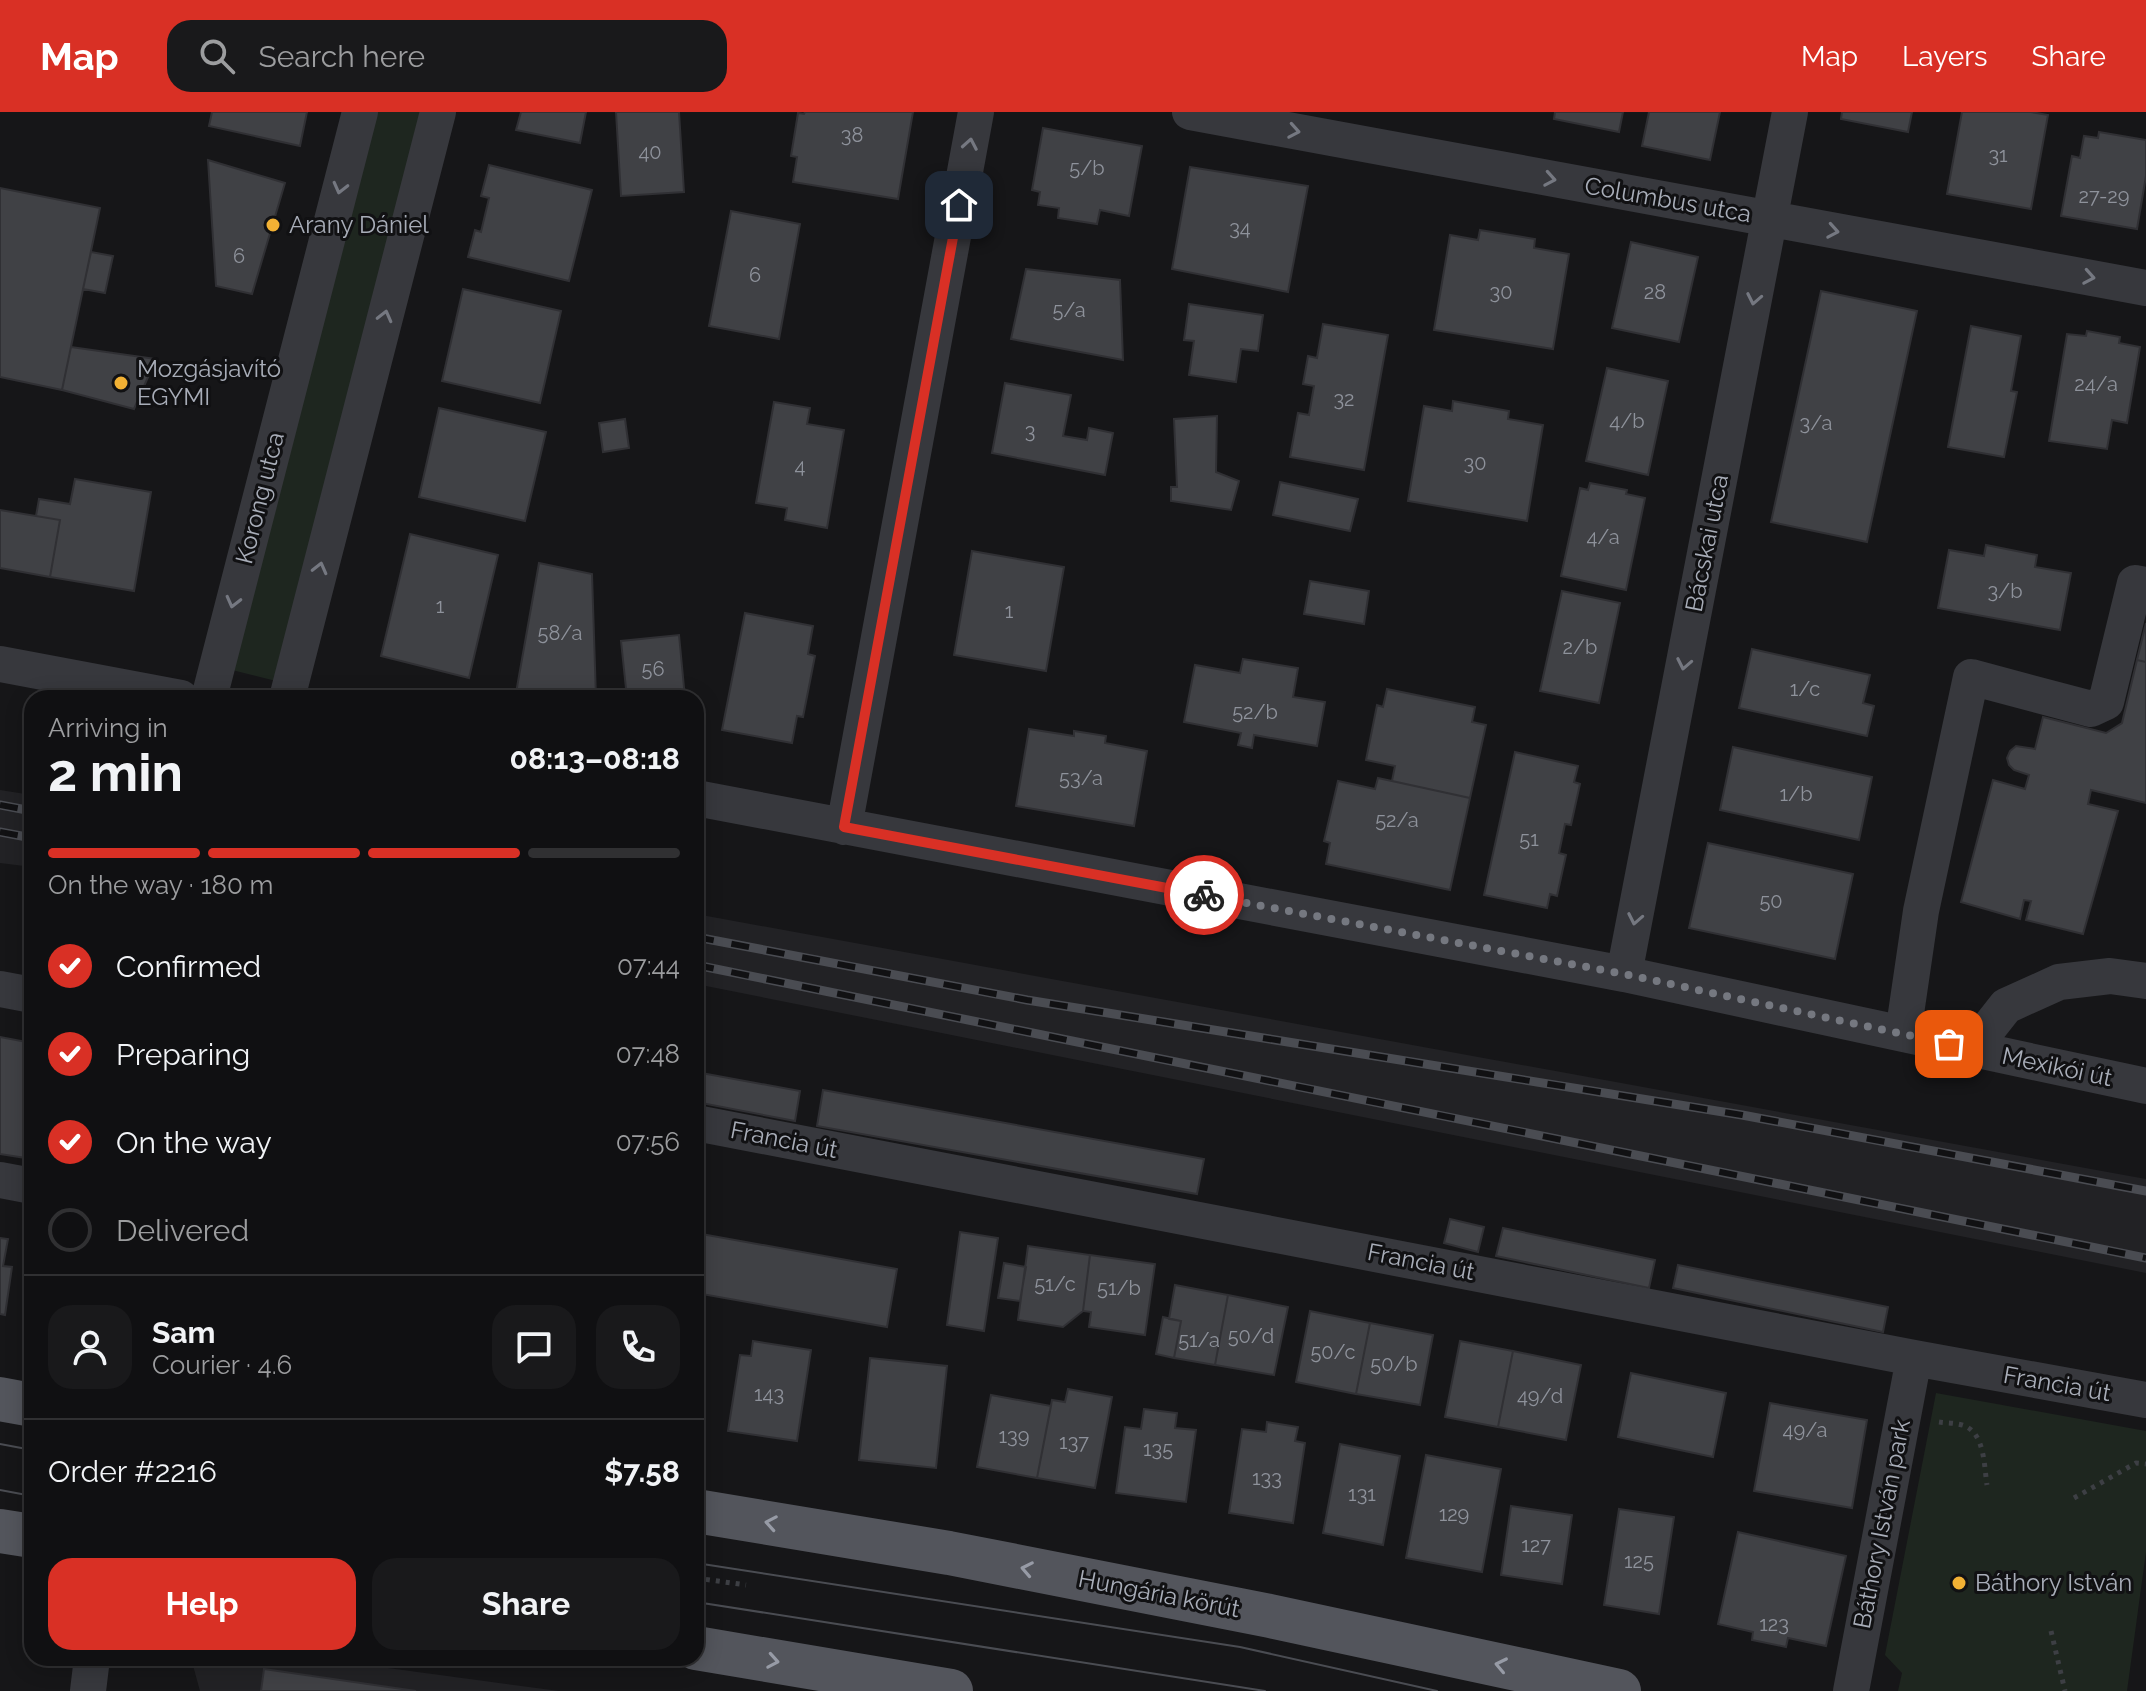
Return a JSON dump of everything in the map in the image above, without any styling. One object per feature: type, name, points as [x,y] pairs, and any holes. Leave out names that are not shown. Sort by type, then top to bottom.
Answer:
[{"type":"main road","points":[[0,1399],[24,1404]]},
{"type":"main road","name":"Hungária körút","points":[[704,1512],[949,1553],[1239,1610],[1619,1691]]},
{"type":"main road","points":[[0,1531],[24,1535]]},
{"type":"main road","points":[[704,1649],[951,1691]]},
{"type":"street","name":"Korong utca","points":[[211,690],[360,112]]},
{"type":"street","points":[[289,690],[438,112]]},
{"type":"street","points":[[844,827],[976,112]]},
{"type":"street","name":"Columbus utca","points":[[1190,112],[2146,288]]},
{"type":"street","name":"Bácskai utca","points":[[1624,974],[1790,112]]},
{"type":"street","points":[[1903,1034],[1921,911],[1971,677],[2091,709],[2106,702],[2135,583],[2146,585]]},
{"type":"street","points":[[0,664],[138,690]]},
{"type":"street","name":"Mexikói út","points":[[704,800],[1624,974],[2146,1086]]},
{"type":"street","points":[[1972,1049],[2006,1006],[2059,982],[2110,976],[2146,981]]},
{"type":"street","points":[[0,989],[24,994]]},
{"type":"street","name":"Francia út","points":[[704,1125],[2146,1400]]},
{"type":"street","points":[[0,1180],[24,1184]]},
{"type":"street","name":"Báthory István park","points":[[1851,1691],[1914,1358]]},
{"type":"street","points":[[88,1691],[91,1666]]},
{"type":"path","points":[[1931,1421],[1964,1425],[1977,1436],[1987,1485]]},
{"type":"path","points":[[2074,1498],[2136,1463],[2146,1464]]},
{"type":"path","points":[[704,1579],[746,1585]]},
{"type":"path","points":[[2051,1631],[2065,1691]]},
{"type":"shaded area","points":[[373,112],[426,112],[280,682],[228,669]]},
{"type":"shaded area","points":[[0,790],[24,794],[24,866],[0,863]]},
{"type":"shaded area","points":[[704,915],[2146,1179],[2146,1273],[704,986]]},
{"type":"shaded area","points":[[1936,1393],[2146,1431],[2146,1552],[2127,1691],[1898,1691],[1902,1673],[1885,1655]]},
{"type":"shaded area","points":[[193,1666],[373,1666],[559,1691],[200,1691]]},
{"type":"building","points":[[212,112],[307,112],[300,146],[209,126]]},
{"type":"building","points":[[521,112],[586,112],[580,143],[516,130]]},
{"type":"building","points":[[616,112],[679,112],[684,192],[621,196]]},
{"type":"building","points":[[913,112],[898,199],[793,182],[797,157],[791,156],[798,113]]},
{"type":"building","points":[[1555,112],[1623,112],[1619,132],[1554,119]]},
{"type":"building","points":[[1649,112],[1720,112],[1710,160],[1642,146]]},
{"type":"building","points":[[1842,112],[1912,112],[1908,132],[1841,119]]},
{"type":"building","points":[[1962,112],[2031,112],[2048,115],[2031,209],[1947,194]]},
{"type":"building","points":[[1043,128],[1142,146],[1129,216],[1100,210],[1097,224],[1058,218],[1059,208],[1038,205],[1040,192],[1032,190]]},
{"type":"building","points":[[2099,132],[2146,140],[2146,176],[2137,229],[2061,216],[2072,156],[2080,158],[2084,136],[2098,138]]},
{"type":"building","points":[[208,160],[285,183],[252,294],[216,286]]},
{"type":"building","points":[[489,165],[592,190],[569,281],[468,257],[475,230],[481,232],[489,198],[481,196]]},
{"type":"building","points":[[1190,167],[1308,186],[1288,292],[1172,269]]},
{"type":"building","points":[[0,188],[100,208],[62,390],[0,377]]},
{"type":"building","points":[[731,211],[800,224],[779,339],[709,326]]},
{"type":"building","points":[[1480,230],[1535,239],[1534,248],[1569,254],[1553,349],[1434,330],[1450,235],[1478,240]]},
{"type":"building","points":[[1631,242],[1698,257],[1679,342],[1612,328]]},
{"type":"building","points":[[91,252],[113,256],[105,293],[83,289]]},
{"type":"building","points":[[1026,269],[1120,280],[1123,360],[1011,339]]},
{"type":"building","points":[[463,289],[561,311],[540,403],[442,381]]},
{"type":"building","points":[[1821,291],[1917,311],[1867,542],[1771,522]]},
{"type":"building","points":[[1189,304],[1263,315],[1258,351],[1241,349],[1236,382],[1189,375],[1194,341],[1184,340]]},
{"type":"building","points":[[1323,324],[1388,335],[1364,470],[1290,457],[1298,413],[1309,415],[1314,386],[1303,384],[1308,356],[1317,358]]},
{"type":"building","points":[[1971,326],[2021,336],[2011,391],[2017,392],[2004,457],[1948,447]]},
{"type":"building","points":[[2087,331],[2120,337],[2119,343],[2140,347],[2127,423],[2112,420],[2107,449],[2049,441],[2067,334],[2086,336]]},
{"type":"building","points":[[71,347],[156,359],[134,409],[62,390]]},
{"type":"building","points":[[1607,368],[1668,381],[1648,475],[1586,461]]},
{"type":"building","points":[[1005,383],[1071,395],[1063,436],[1087,440],[1089,428],[1113,433],[1105,475],[992,453]]},
{"type":"building","points":[[1453,401],[1509,411],[1508,419],[1543,425],[1527,521],[1408,501],[1424,406],[1452,411]]},
{"type":"building","points":[[774,402],[810,408],[807,424],[844,430],[827,528],[785,520],[787,508],[756,503]]},
{"type":"building","points":[[439,408],[546,432],[525,521],[419,497]]},
{"type":"building","points":[[1217,416],[1216,472],[1239,481],[1231,510],[1171,501],[1171,487],[1177,487],[1174,419]]},
{"type":"building","points":[[625,419],[629,448],[603,452],[599,423]]},
{"type":"building","points":[[75,479],[151,492],[134,591],[50,577],[60,520],[36,516],[39,499],[70,504]]},
{"type":"building","points":[[1280,482],[1358,499],[1350,531],[1273,515]]},
{"type":"building","points":[[1590,483],[1627,490],[1626,494],[1645,498],[1626,590],[1561,576],[1580,488],[1588,490]]},
{"type":"building","points":[[0,510],[60,520],[50,577],[0,568]]},
{"type":"building","points":[[410,534],[498,555],[469,678],[381,656]]},
{"type":"building","points":[[1986,545],[2037,555],[2035,567],[2071,573],[2060,630],[1938,608],[1949,550],[1984,556]]},
{"type":"building","points":[[972,551],[1064,567],[1046,671],[954,655]]},
{"type":"building","points":[[539,563],[592,574],[596,690],[517,690]]},
{"type":"building","points":[[1310,581],[1369,591],[1364,624],[1304,614]]},
{"type":"building","points":[[1562,591],[1620,603],[1599,703],[1540,691]]},
{"type":"building","points":[[745,613],[813,626],[808,654],[815,656],[803,717],[797,716],[792,743],[722,730]]},
{"type":"building","points":[[2146,623],[2146,662],[2137,660]]},
{"type":"building","points":[[679,635],[684,690],[626,690],[621,641]]},
{"type":"building","points":[[1752,649],[1870,675],[1863,703],[1874,706],[1867,736],[1739,708]]},
{"type":"building","points":[[1243,659],[1298,668],[1293,697],[1325,702],[1317,746],[1254,735],[1252,748],[1238,745],[1241,733],[1184,722],[1195,665],[1240,673]]},
{"type":"building","points":[[2137,660],[2146,662],[2146,803],[2091,790],[2088,804],[2118,811],[2083,934],[2026,920],[2031,901],[2024,900],[2020,919],[1961,902],[1993,780],[2025,789],[2029,775],[2009,765],[2007,758],[2010,751],[2016,746],[2035,749],[2043,717],[2106,733],[2122,723]]},
{"type":"building","points":[[1387,689],[1475,707],[1472,722],[1486,725],[1470,798],[1392,781],[1395,766],[1366,760],[1377,705],[1383,707]]},
{"type":"building","points":[[1029,729],[1074,736],[1074,731],[1106,736],[1105,743],[1147,751],[1134,826],[1016,806]]},
{"type":"building","points":[[1733,747],[1872,777],[1859,840],[1720,810]]},
{"type":"building","points":[[1515,752],[1578,766],[1574,782],[1580,784],[1571,825],[1565,824],[1559,853],[1566,855],[1557,896],[1550,894],[1547,908],[1484,895]]},
{"type":"building","points":[[1378,778],[1470,798],[1450,890],[1326,864],[1330,843],[1324,841],[1338,781],[1375,789]]},
{"type":"building","points":[[1708,843],[1853,874],[1835,959],[1689,928]]},
{"type":"building","points":[[0,1037],[24,1042],[24,1158],[0,1154]]},
{"type":"building","points":[[704,1073],[800,1091],[795,1121],[704,1104]]},
{"type":"building","points":[[823,1090],[1204,1159],[1197,1194],[817,1126]]},
{"type":"building","points":[[1450,1219],[1484,1227],[1478,1252],[1444,1243]]},
{"type":"building","points":[[1503,1228],[1655,1260],[1649,1288],[1496,1256]]},
{"type":"building","points":[[960,1232],[998,1238],[984,1331],[947,1325]]},
{"type":"building","points":[[704,1234],[897,1269],[887,1327],[704,1294]]},
{"type":"building","points":[[0,1238],[8,1239],[3,1266],[12,1267],[5,1315],[0,1314]]},
{"type":"building","points":[[1028,1246],[1090,1255],[1083,1311],[1063,1327],[1018,1320]]},
{"type":"building","points":[[1090,1255],[1155,1264],[1145,1335],[1089,1327],[1091,1312],[1083,1311]]},
{"type":"building","points":[[1004,1263],[1026,1267],[1020,1301],[998,1298]]},
{"type":"building","points":[[1678,1265],[1888,1307],[1883,1332],[1673,1288]]},
{"type":"building","points":[[1175,1285],[1228,1295],[1215,1365],[1174,1358],[1181,1321],[1169,1319]]},
{"type":"building","points":[[1228,1295],[1288,1307],[1274,1375],[1215,1365]]},
{"type":"building","points":[[1310,1311],[1370,1323],[1356,1394],[1296,1382]]},
{"type":"building","points":[[1163,1317],[1181,1321],[1174,1358],[1156,1354]]},
{"type":"building","points":[[1370,1323],[1433,1335],[1420,1405],[1356,1394]]},
{"type":"building","points":[[753,1341],[811,1350],[797,1441],[728,1431],[740,1355],[751,1356]]},
{"type":"building","points":[[1460,1341],[1513,1351],[1498,1427],[1445,1417]]},
{"type":"building","points":[[1513,1351],[1581,1365],[1566,1440],[1498,1427]]},
{"type":"building","points":[[870,1358],[947,1366],[936,1468],[859,1460]]},
{"type":"building","points":[[1631,1373],[1726,1393],[1713,1457],[1618,1437]]},
{"type":"building","points":[[1068,1389],[1112,1397],[1095,1488],[1037,1478],[1052,1400],[1065,1402]]},
{"type":"building","points":[[991,1395],[1051,1406],[1037,1478],[977,1467]]},
{"type":"building","points":[[1770,1403],[1867,1420],[1852,1508],[1754,1491]]},
{"type":"building","points":[[1144,1409],[1177,1413],[1175,1428],[1196,1430],[1186,1502],[1116,1493],[1125,1427],[1141,1429]]},
{"type":"building","points":[[1267,1422],[1298,1427],[1295,1441],[1305,1443],[1293,1523],[1229,1513],[1242,1429],[1266,1432]]},
{"type":"building","points":[[1340,1444],[1400,1456],[1383,1545],[1323,1533]]},
{"type":"building","points":[[1426,1455],[1501,1469],[1482,1572],[1406,1558]]},
{"type":"building","points":[[1511,1506],[1572,1515],[1562,1584],[1501,1575]]},
{"type":"building","points":[[1619,1509],[1674,1517],[1659,1614],[1604,1605]]},
{"type":"building","points":[[1738,1532],[1846,1556],[1826,1646],[1788,1638],[1786,1647],[1752,1640],[1753,1632],[1718,1624]]},
{"type":"building","points":[[264,1669],[416,1691],[261,1691]]},
{"type":"tram line","points":[[0,1444],[24,1448]]},
{"type":"tram line","points":[[0,1490],[24,1494]]},
{"type":"tram line","points":[[704,1564],[1240,1647],[1437,1691]]},
{"type":"tram line","points":[[704,1603],[1265,1691]]},
{"type":"railway","points":[[0,805],[24,810]]},
{"type":"railway","points":[[0,832],[24,836]]},
{"type":"railway","points":[[704,939],[1027,1000],[1742,1115],[2146,1191]]},
{"type":"railway","points":[[704,967],[2146,1258]]},
{"type":"way so far","points":[[1204,895],[1624,974],[1949,1044]]},
{"type":"place","name":"Arany Dániel","points":[[273,225]]},
{"type":"place","name":"Mozgásjavító EGYMI","points":[[121,383]]},
{"type":"place","name":"Báthory István","points":[[1959,1583]]},
{"type":"route","points":[[959,205],[844,827],[1204,895]]}]
